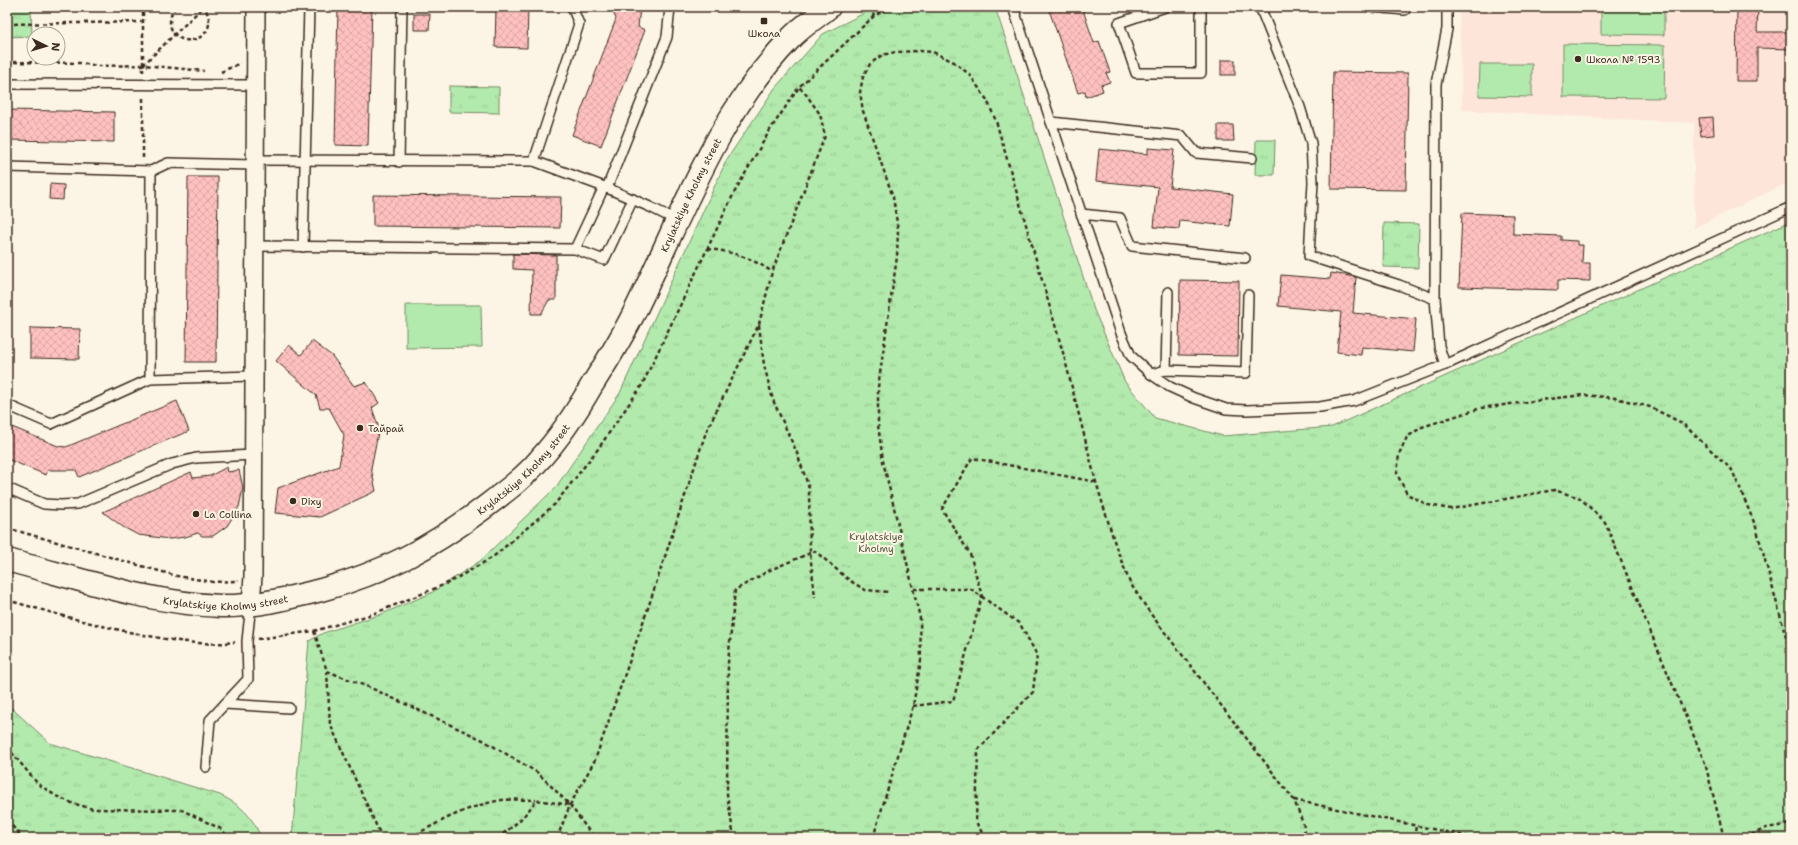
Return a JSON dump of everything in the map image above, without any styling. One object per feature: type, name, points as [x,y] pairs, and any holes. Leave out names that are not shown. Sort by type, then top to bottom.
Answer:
[{"type":"street","points":[[251,604],[253,576],[256,7]]},
{"type":"street","name":"Krylatskiye Kholmy street","points":[[7,560],[166,600],[209,605],[236,606],[314,592],[341,584],[382,570],[413,556],[439,540],[518,482],[560,435],[610,358],[636,309],[704,164],[735,109],[770,62],[791,38],[828,7]]},
{"type":"lane","points":[[303,247],[309,7]]},
{"type":"lane","points":[[399,162],[402,7]]},
{"type":"lane","points":[[534,161],[579,24],[572,7]]},
{"type":"lane","points":[[575,249],[605,188],[667,37],[670,7]]},
{"type":"lane","points":[[1013,7],[1121,334],[1131,356],[1151,374],[1170,387],[1194,398],[1226,409],[1247,410],[1320,407],[1354,401],[1446,365],[1791,206]]},
{"type":"lane","points":[[1165,7],[1119,23],[1136,73],[1201,73],[1201,7]]},
{"type":"lane","points":[[1260,7],[1300,107],[1311,144],[1313,182],[1309,256],[1399,285],[1435,299]]},
{"type":"lane","points":[[1371,7],[1405,10]]},
{"type":"lane","points":[[1446,7],[1447,29],[1436,84],[1435,299],[1439,346],[1446,365]]},
{"type":"lane","points":[[7,84],[255,85]]},
{"type":"lane","points":[[1051,122],[1182,136],[1196,153],[1252,158]]},
{"type":"lane","points":[[7,167],[151,171],[168,163],[305,161],[534,161],[633,199],[678,221]]},
{"type":"lane","points":[[150,379],[151,171]]},
{"type":"lane","points":[[254,246],[575,249],[604,260],[633,199]]},
{"type":"lane","points":[[1081,214],[1120,218],[1132,246],[1245,258]]},
{"type":"lane","points":[[1166,370],[1168,292]]},
{"type":"lane","points":[[1151,374],[1166,370],[1246,373],[1248,295]]},
{"type":"lane","points":[[7,406],[51,424],[150,379],[254,376]]},
{"type":"lane","points":[[7,488],[44,504],[78,504],[172,464],[196,458],[253,455]]},
{"type":"lane","points":[[206,767],[210,720],[248,679],[247,641],[251,604]]},
{"type":"lane","points":[[225,704],[289,708]]},
{"type":"path","points":[[143,7],[143,65]]},
{"type":"path","points":[[143,65],[175,34],[203,7],[208,13],[208,28],[204,35],[197,39],[189,41],[181,39],[175,34],[171,27],[170,18],[176,7]]},
{"type":"path","points":[[870,7],[874,16]]},
{"type":"path","points":[[7,600],[99,626],[168,640],[220,644],[314,630],[373,614],[448,584],[493,557],[555,504],[598,449],[642,385],[734,193],[770,130],[799,87],[874,16],[891,7]]},
{"type":"path","points":[[7,24],[143,22]]},
{"type":"path","points":[[873,838],[913,706],[921,660],[920,618],[882,461],[878,425],[878,387],[897,257],[898,229],[893,197],[864,111],[860,92],[863,77],[870,64],[882,55],[918,50],[933,52],[954,62],[970,75],[987,100],[996,121],[1064,356],[1096,482],[1116,548],[1130,583],[1150,613],[1294,800],[1304,826],[1305,838]]},
{"type":"path","points":[[7,62],[81,63],[97,66],[143,65],[206,72]]},
{"type":"path","points":[[219,73],[240,62]]},
{"type":"path","points":[[143,85],[143,160]]},
{"type":"path","points":[[557,838],[570,805],[595,760],[706,432],[759,324],[772,272],[825,136],[820,114],[805,92],[799,87]]},
{"type":"path","points":[[707,249],[724,250],[749,258],[772,272]]},
{"type":"path","points":[[759,324],[764,365],[773,400],[797,453],[808,488],[810,553],[815,597]]},
{"type":"path","points":[[1724,838],[1705,763],[1605,522],[1580,498],[1554,490],[1451,509],[1428,505],[1407,494],[1397,474],[1399,454],[1407,437],[1422,428],[1481,408],[1583,395],[1616,398],[1637,403],[1650,407],[1682,423],[1732,470],[1756,527],[1791,655]]},
{"type":"path","points":[[913,706],[953,701],[982,596],[970,554],[942,509],[972,458],[1096,482]]},
{"type":"path","points":[[734,838],[727,794],[728,662],[735,590],[770,570],[815,551],[849,580],[865,590],[889,592]]},
{"type":"path","points":[[914,589],[971,589],[1020,624],[1037,656],[1033,692],[978,750],[976,822],[985,838]]},
{"type":"path","points":[[314,630],[327,671],[330,724],[382,838]]},
{"type":"path","points":[[327,671],[371,688],[483,740],[538,773],[570,805],[594,838]]},
{"type":"path","points":[[7,747],[38,784],[56,796],[72,803],[93,809],[182,810],[221,829],[229,838]]},
{"type":"path","points":[[410,838],[477,806],[503,800],[536,800],[570,805]]},
{"type":"path","points":[[497,838],[516,825],[528,812],[536,800]]},
{"type":"path","points":[[1294,800],[1475,838]]},
{"type":"path","points":[[7,821],[24,838]]},
{"type":"path","points":[[1745,838],[1766,828],[1791,824]]},
{"type":"path","points":[[1414,838],[1416,826]]},
{"type":"path","points":[[415,835],[422,838]]},
{"type":"shaded area","points":[[1459,7],[1791,7],[1791,181],[1694,228],[1694,123],[1462,110]]},
{"type":"green space","points":[[7,7],[31,7],[32,26],[26,26],[26,36],[7,37]]},
{"type":"green space","name":"Krylatskiye Kholmy","points":[[876,7],[995,7],[1094,310],[1125,382],[1155,418],[1223,436],[1332,427],[1791,221],[1791,838],[292,838],[309,641],[323,633],[382,614],[431,593],[480,561],[556,487],[620,393],[727,159],[775,88],[823,34]]},
{"type":"green space","points":[[1601,7],[1664,7],[1664,35],[1601,34]]},
{"type":"green space","points":[[1563,44],[1665,45],[1664,98],[1563,97]]},
{"type":"green space","points":[[1480,64],[1532,64],[1532,97],[1479,96]]},
{"type":"green space","points":[[449,86],[499,87],[499,113],[449,112]]},
{"type":"green space","points":[[1256,140],[1275,140],[1274,175],[1255,175]]},
{"type":"green space","points":[[1384,223],[1419,224],[1418,268],[1383,267]]},
{"type":"green space","points":[[406,305],[481,305],[482,347],[406,348]]},
{"type":"green space","points":[[7,704],[50,743],[220,795],[240,807],[249,816],[260,835],[282,838],[7,838]]},
{"type":"building","points":[[338,7],[372,7],[368,146],[335,145]]},
{"type":"building","points":[[496,7],[528,7],[527,48],[495,47]]},
{"type":"building","points":[[611,7],[640,7],[638,27],[645,30],[601,146],[572,135],[616,19]]},
{"type":"building","points":[[1048,7],[1082,7],[1094,43],[1099,41],[1110,72],[1106,73],[1110,82],[1101,85],[1103,91],[1086,97],[1085,91],[1078,93]]},
{"type":"building","points":[[1737,7],[1758,7],[1757,32],[1791,32],[1791,49],[1757,48],[1757,81],[1736,81]]},
{"type":"building","points":[[414,14],[430,14],[429,30],[414,30]]},
{"type":"building","points":[[1221,60],[1235,60],[1235,75],[1221,75]]},
{"type":"building","points":[[1333,72],[1408,73],[1406,190],[1331,189]]},
{"type":"building","points":[[7,110],[114,112],[114,142],[7,140]]},
{"type":"building","points":[[1713,117],[1714,135],[1701,136],[1699,118]]},
{"type":"building","points":[[1218,125],[1233,125],[1234,141],[1218,141]]},
{"type":"building","points":[[1148,148],[1174,150],[1170,187],[1233,194],[1230,226],[1180,221],[1179,229],[1154,227],[1158,187],[1096,181],[1099,149],[1148,154]]},
{"type":"building","points":[[188,177],[218,177],[216,362],[186,362]]},
{"type":"building","points":[[50,184],[64,185],[63,200],[49,199]]},
{"type":"building","points":[[373,195],[561,197],[560,228],[373,226]]},
{"type":"building","points":[[1462,213],[1513,215],[1513,234],[1561,236],[1561,240],[1577,241],[1577,245],[1583,245],[1582,263],[1590,263],[1590,281],[1558,280],[1558,290],[1459,287]]},
{"type":"building","points":[[513,254],[556,255],[556,300],[549,300],[541,314],[531,314],[532,270],[513,269]]},
{"type":"building","points":[[1331,273],[1356,277],[1353,313],[1416,319],[1413,352],[1362,347],[1361,355],[1337,352],[1341,312],[1278,306],[1281,275],[1330,279]]},
{"type":"building","points":[[1180,280],[1239,281],[1238,356],[1179,355]]},
{"type":"building","points":[[30,328],[80,329],[79,359],[30,358]]},
{"type":"building","points":[[312,341],[332,356],[354,386],[366,382],[379,403],[372,408],[379,428],[371,468],[376,491],[320,517],[275,513],[278,488],[339,466],[344,435],[329,408],[320,408],[316,395],[276,361],[289,345],[301,355]]},
{"type":"building","points":[[177,401],[189,431],[79,477],[76,470],[48,470],[46,475],[7,459],[7,425],[58,446],[66,447]]},
{"type":"building","points":[[227,467],[228,472],[239,470],[243,488],[239,507],[227,526],[213,536],[202,536],[198,533],[170,539],[138,535],[123,527],[103,512],[191,472],[193,478],[210,476]]},
{"type":"place","name":"Школа","points":[[764,21]]},
{"type":"place","name":"Школа № 1593","points":[[1578,59]]},
{"type":"place","name":"Тайрай","points":[[360,428]]},
{"type":"place","name":"Dixy","points":[[293,501]]},
{"type":"place","name":"La Collina","points":[[196,514]]}]
